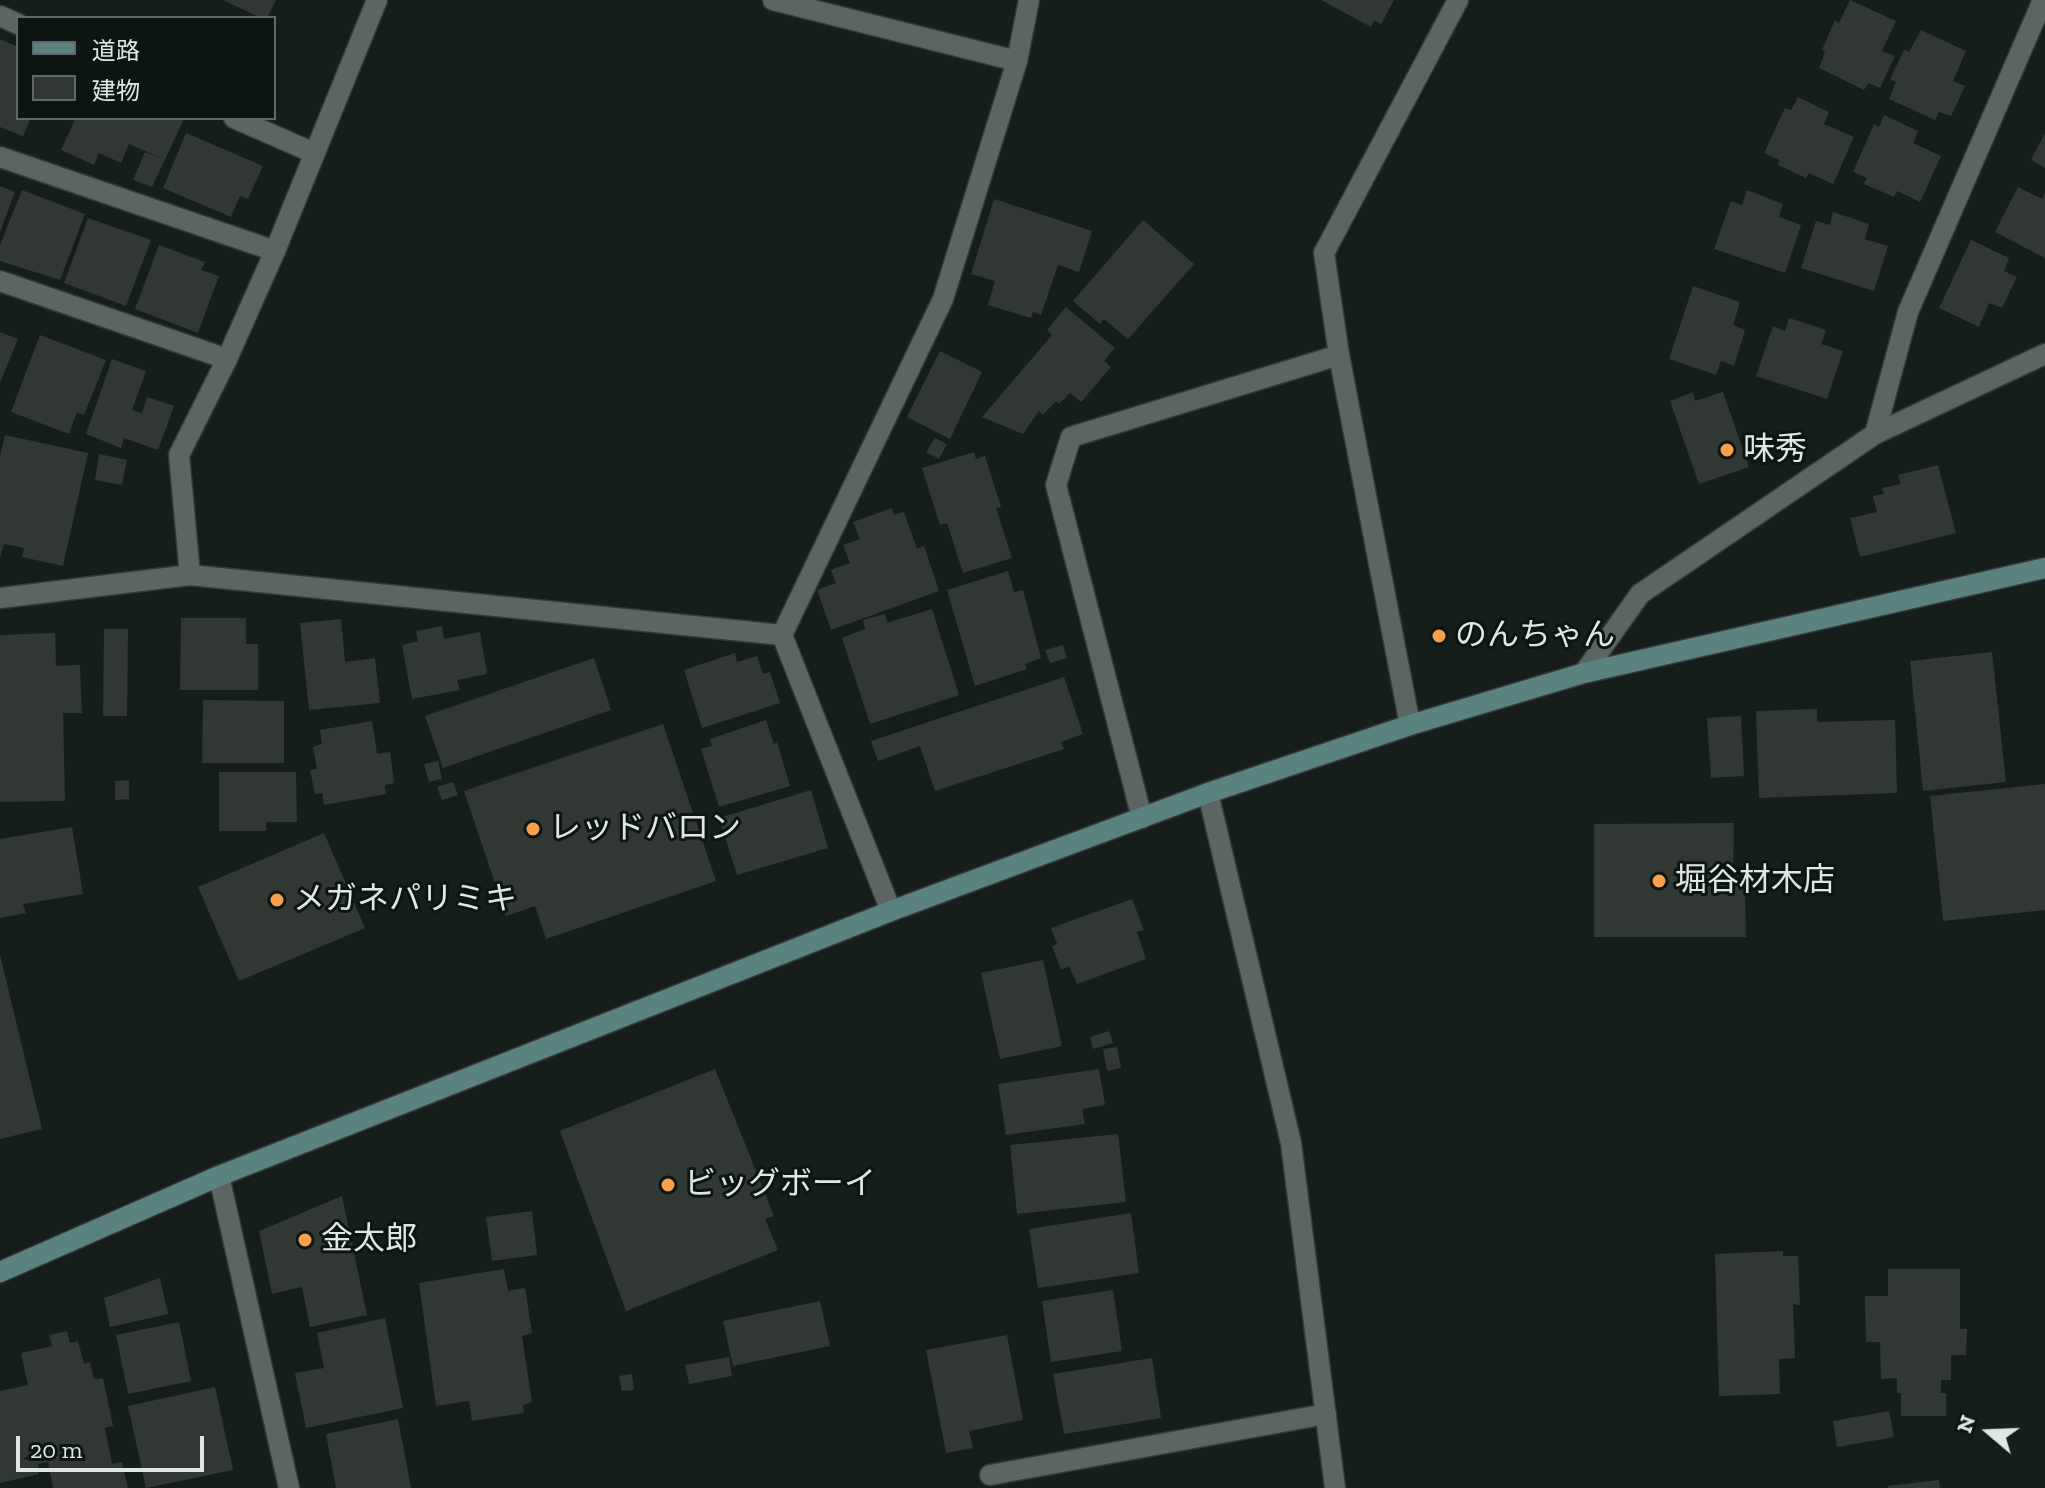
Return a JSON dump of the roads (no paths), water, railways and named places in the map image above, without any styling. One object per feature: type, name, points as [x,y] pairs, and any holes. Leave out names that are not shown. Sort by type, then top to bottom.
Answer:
[{"type":"street","points":[[190,575],[179,455],[227,359],[275,251],[377,0]]},
{"type":"street","points":[[773,0],[1017,61]]},
{"type":"street","points":[[891,911],[782,635],[943,299],[1017,61],[1029,0]]},
{"type":"street","points":[[1410,725],[1339,355],[1324,253],[1458,0]]},
{"type":"street","points":[[1875,434],[1908,312],[2043,0]]},
{"type":"street","points":[[239,120],[314,153]]},
{"type":"street","points":[[0,157],[275,251]]},
{"type":"street","points":[[0,281],[227,359]]},
{"type":"street","points":[[1584,673],[1640,594],[1875,434],[2045,354]]},
{"type":"street","points":[[1142,818],[1056,485],[1071,437],[1339,355]]},
{"type":"street","points":[[0,1272],[219,1176],[891,911],[1208,793],[1410,725],[1584,673],[2045,568]]},
{"type":"street","points":[[0,598],[190,575],[782,635]]},
{"type":"street","points":[[1208,793],[1291,1143],[1335,1488]]},
{"type":"street","points":[[219,1176],[289,1488]]},
{"type":"street","points":[[990,1475],[1326,1414]]},
{"type":"place","name":"味秀","points":[[1727,450]]},
{"type":"place","name":"のんちゃん","points":[[1439,636]]},
{"type":"place","name":"レッドバロン","points":[[533,829]]},
{"type":"place","name":"堀谷材木店","points":[[1659,881]]},
{"type":"place","name":"メガネパリミキ","points":[[277,900]]},
{"type":"place","name":"ビッグボーイ","points":[[668,1185]]},
{"type":"place","name":"金太郎","points":[[305,1240]]}]
